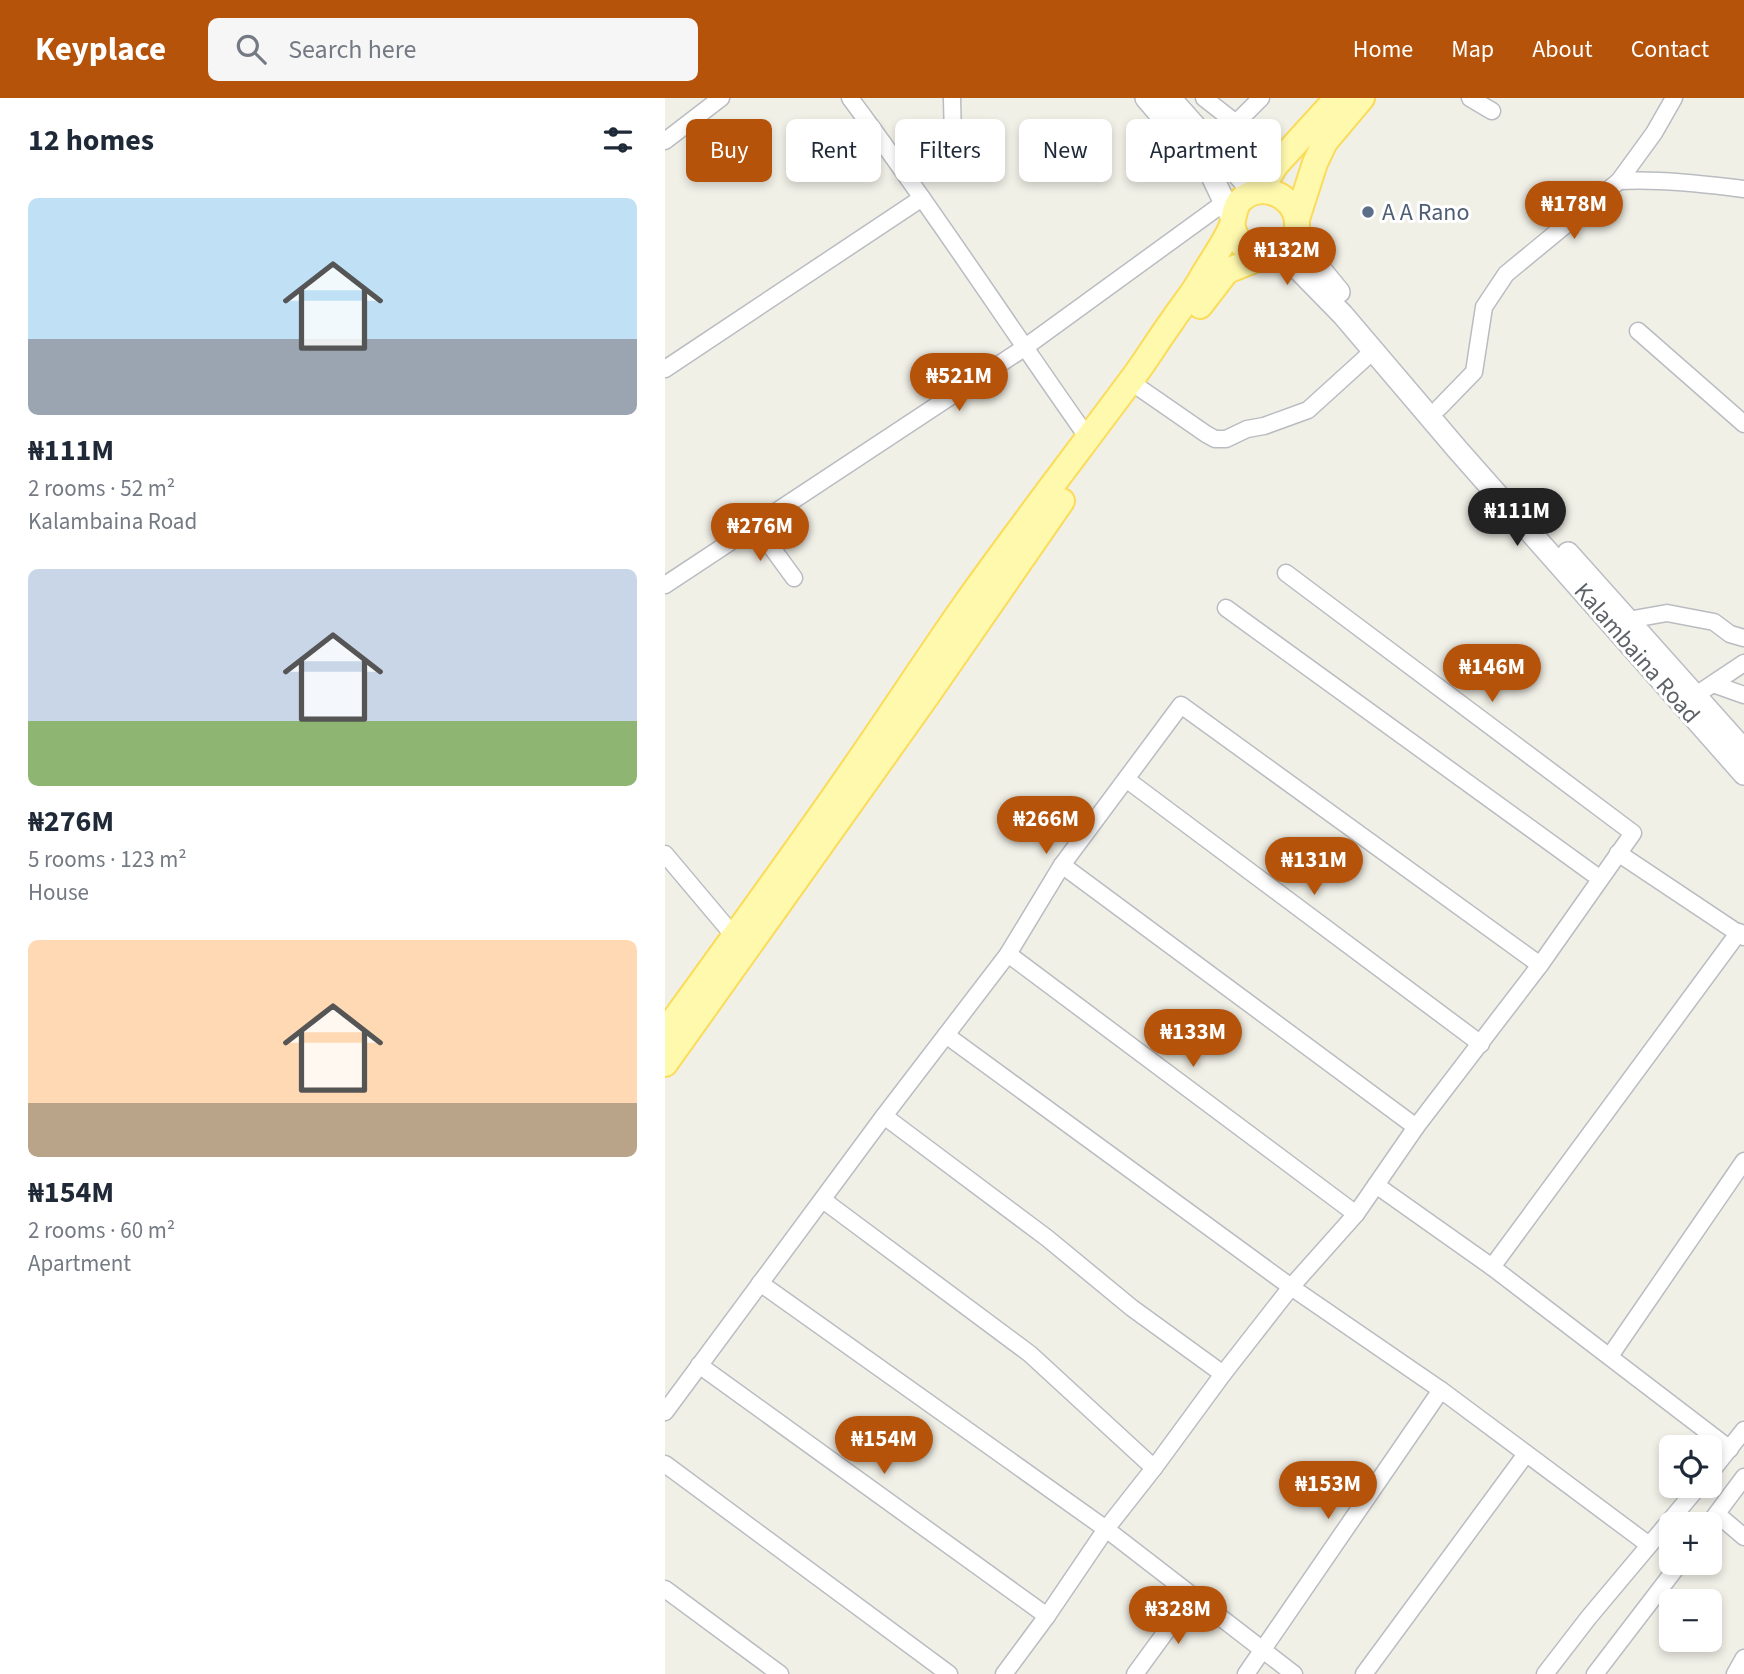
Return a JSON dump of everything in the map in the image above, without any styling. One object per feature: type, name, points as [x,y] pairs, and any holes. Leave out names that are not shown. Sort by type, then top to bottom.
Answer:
[{"type":"main road","points":[[1146,98],[1205,166],[1230,214],[1234,234],[1247,250],[1271,254]]},
{"type":"main road","points":[[1170,98],[1257,192],[1280,195],[1294,209],[1297,223]]},
{"type":"main road","points":[[665,1032],[838,790],[966,604],[1196,287],[1230,214],[1240,202],[1257,192],[1276,165],[1337,98]]},
{"type":"main road","points":[[665,1064],[1227,271],[1287,246],[1297,223],[1315,163],[1325,142],[1362,98]]},
{"type":"main road","name":"Kalambaina Road","points":[[1297,223],[1316,264],[1331,284],[1628,620],[1704,690],[1744,750]]},
{"type":"main road","name":"Kalambaina Road","points":[[1271,254],[1298,269],[1322,292],[1744,774]]},
{"type":"street","points":[[665,141],[721,98]]},
{"type":"street","points":[[850,98],[895,159]]},
{"type":"street","points":[[951,98],[952,119]]},
{"type":"street","points":[[1204,98],[1236,123],[1261,98]]},
{"type":"street","points":[[1470,98],[1492,111]]},
{"type":"street","points":[[1439,408],[1474,372],[1484,307],[1506,274],[1619,181],[1654,133],[1674,98]]},
{"type":"street","points":[[1619,181],[1647,179],[1655,182],[1744,189]]},
{"type":"street","points":[[912,182],[1088,438]]},
{"type":"street","points":[[665,369],[922,198]]},
{"type":"street","points":[[665,585],[1230,214]]},
{"type":"street","points":[[1638,331],[1744,424]]},
{"type":"street","points":[[1141,389],[1206,434],[1215,439],[1226,439],[1247,429],[1264,426],[1308,410],[1373,351]]},
{"type":"street","points":[[756,526],[794,578]]},
{"type":"street","points":[[1004,1674],[1106,1529],[1223,1374],[1291,1287],[1356,1214],[1416,1127],[1540,965],[1633,833],[1286,573]]},
{"type":"street","points":[[1226,608],[1599,878]]},
{"type":"street","points":[[1628,620],[1667,613],[1714,622],[1730,634],[1744,638]]},
{"type":"street","points":[[1704,690],[1744,663]]},
{"type":"street","points":[[1704,690],[1744,695]]},
{"type":"street","points":[[665,1412],[884,1116],[1008,954],[1062,865],[1181,705],[1540,965]]},
{"type":"street","points":[[1126,779],[1481,1044]]},
{"type":"street","points":[[1492,1267],[1741,934],[1618,853]]},
{"type":"street","points":[[665,854],[734,936]]},
{"type":"street","points":[[1062,865],[1416,1127]]},
{"type":"street","points":[[1008,954],[1356,1214]]},
{"type":"street","points":[[946,1035],[1291,1287],[1441,1390],[1650,1545]]},
{"type":"street","points":[[884,1116],[1047,1238],[1132,1308],[1223,1374]]},
{"type":"street","points":[[1610,1356],[1744,1161]]},
{"type":"street","points":[[1376,1185],[1492,1267],[1730,1449]]},
{"type":"street","points":[[823,1200],[1030,1353],[1154,1468]]},
{"type":"street","points":[[761,1283],[1106,1529],[1294,1674]]},
{"type":"street","points":[[699,1364],[1047,1616]]},
{"type":"street","points":[[1246,1674],[1441,1390]]},
{"type":"street","points":[[1722,1459],[1744,1430]]},
{"type":"street","points":[[1364,1674],[1526,1454]]},
{"type":"street","points":[[665,1464],[949,1674]]},
{"type":"street","points":[[1718,1512],[1744,1477]]},
{"type":"street","points":[[1545,1674],[1689,1498]]},
{"type":"street","points":[[1722,1524],[1744,1537]]},
{"type":"street","points":[[1595,1674],[1671,1575]]},
{"type":"street","points":[[665,1589],[780,1674]]},
{"type":"street","points":[[1135,1674],[1192,1596]]},
{"type":"street","points":[[1735,1674],[1744,1658]]},
{"type":"place","name":"A A Rano","points":[[1368,212]]}]
